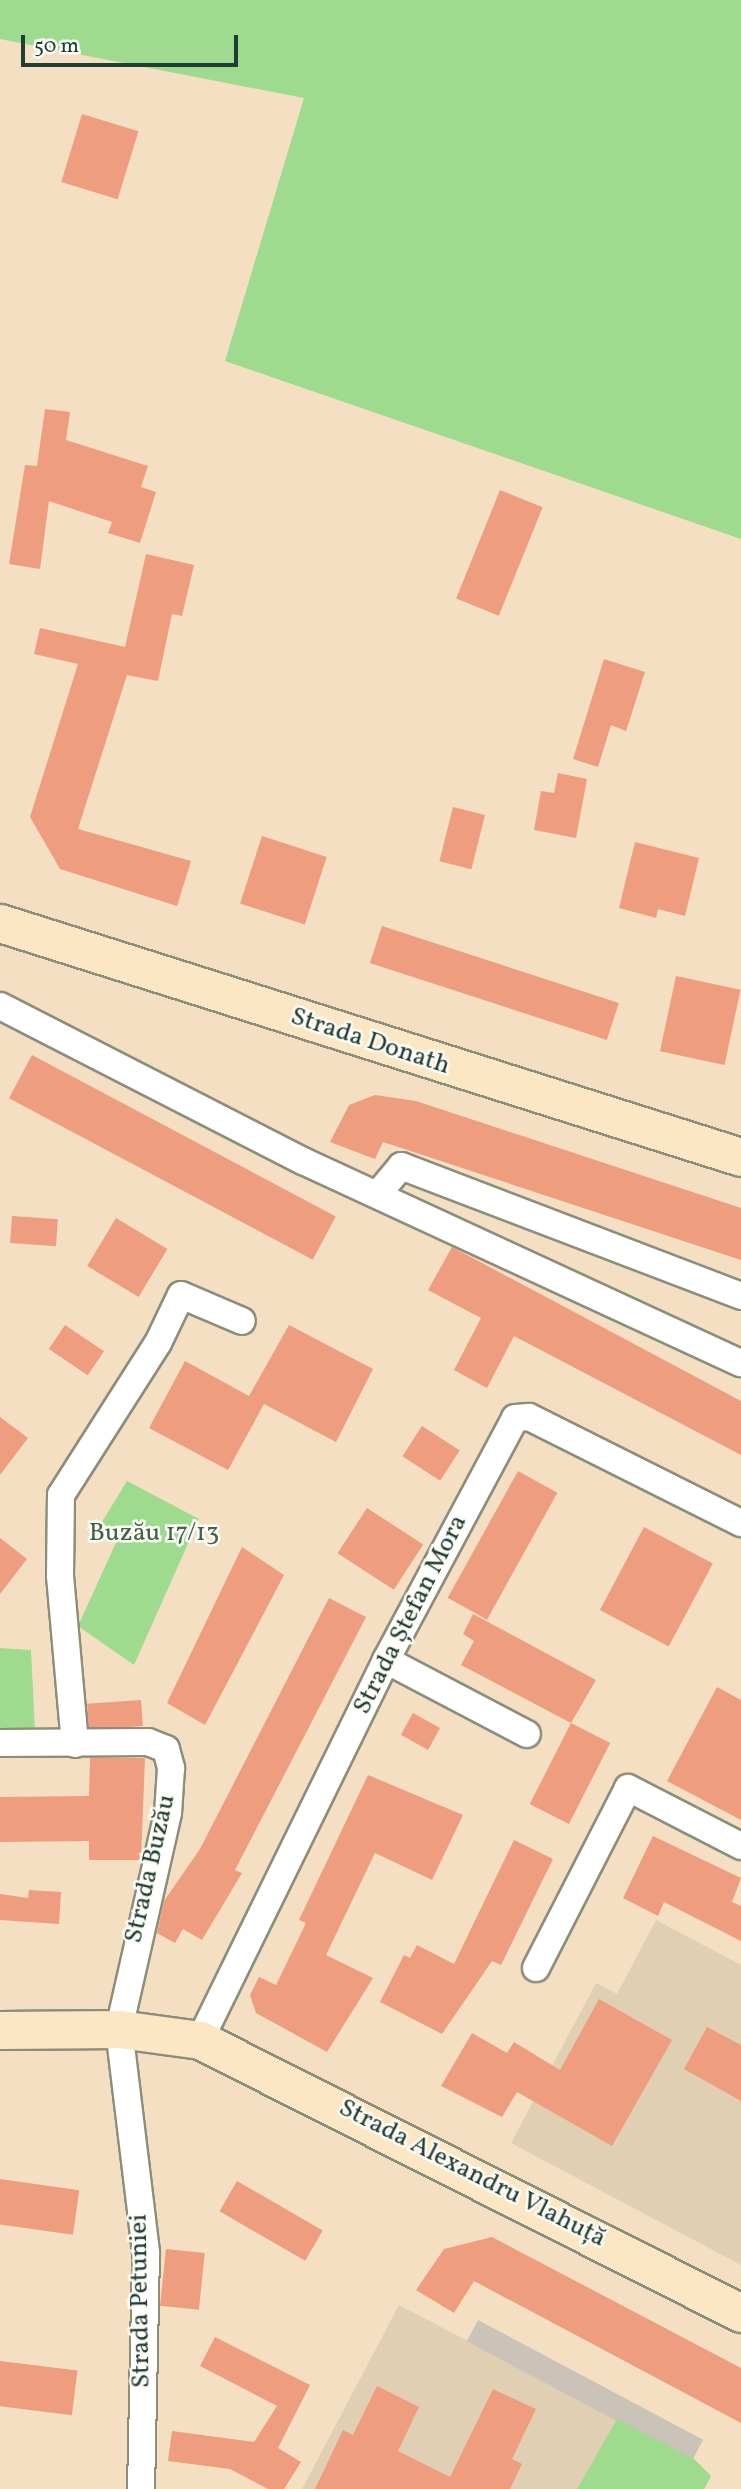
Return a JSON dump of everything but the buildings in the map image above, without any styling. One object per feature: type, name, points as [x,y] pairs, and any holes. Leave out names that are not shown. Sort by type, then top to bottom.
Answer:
[{"type":"main road","name":"Strada Donath","points":[[0,923],[740,1154]]},
{"type":"main road","name":"Strada Alexandru Vlahuță","points":[[0,2030],[119,2029],[200,2040],[741,2313]]},
{"type":"street","points":[[0,1006],[377,1195],[741,1363]]},
{"type":"street","points":[[377,1195],[401,1167],[741,1296]]},
{"type":"street","points":[[75,1744],[60,1576],[61,1495],[181,1295],[242,1321]]},
{"type":"street","name":"Strada Ștefan Mora","points":[[200,2040],[386,1660],[515,1418],[529,1417],[741,1524]]},
{"type":"street","points":[[386,1660],[527,1734]]},
{"type":"street","name":"Strada Buzău","points":[[0,1743],[148,1742],[166,1748],[172,1768],[168,1813],[119,2029]]},
{"type":"street","points":[[536,1968],[628,1788],[741,1846]]},
{"type":"street","name":"Strada Petuniei","points":[[119,2029],[146,2253],[141,2489]]},
{"type":"shaded area","points":[[656,1920],[741,1965],[741,2265],[511,2143],[596,1983],[617,1994]]},
{"type":"shaded area","points":[[399,2305],[694,2459],[711,2476],[704,2489],[302,2489]]},
{"type":"shaded area","points":[[478,2320],[703,2440],[692,2461],[467,2341]]},
{"type":"green space","points":[[0,0],[741,0],[741,539],[225,361],[304,98],[0,39]]},
{"type":"green space","name":"Buzău 17/13","points":[[127,1481],[199,1519],[134,1665],[78,1626],[119,1536],[102,1522]]},
{"type":"green space","points":[[0,1648],[31,1650],[35,1731],[0,1730]]},
{"type":"green space","points":[[617,2419],[694,2459],[711,2476],[704,2489],[577,2489]]}]
